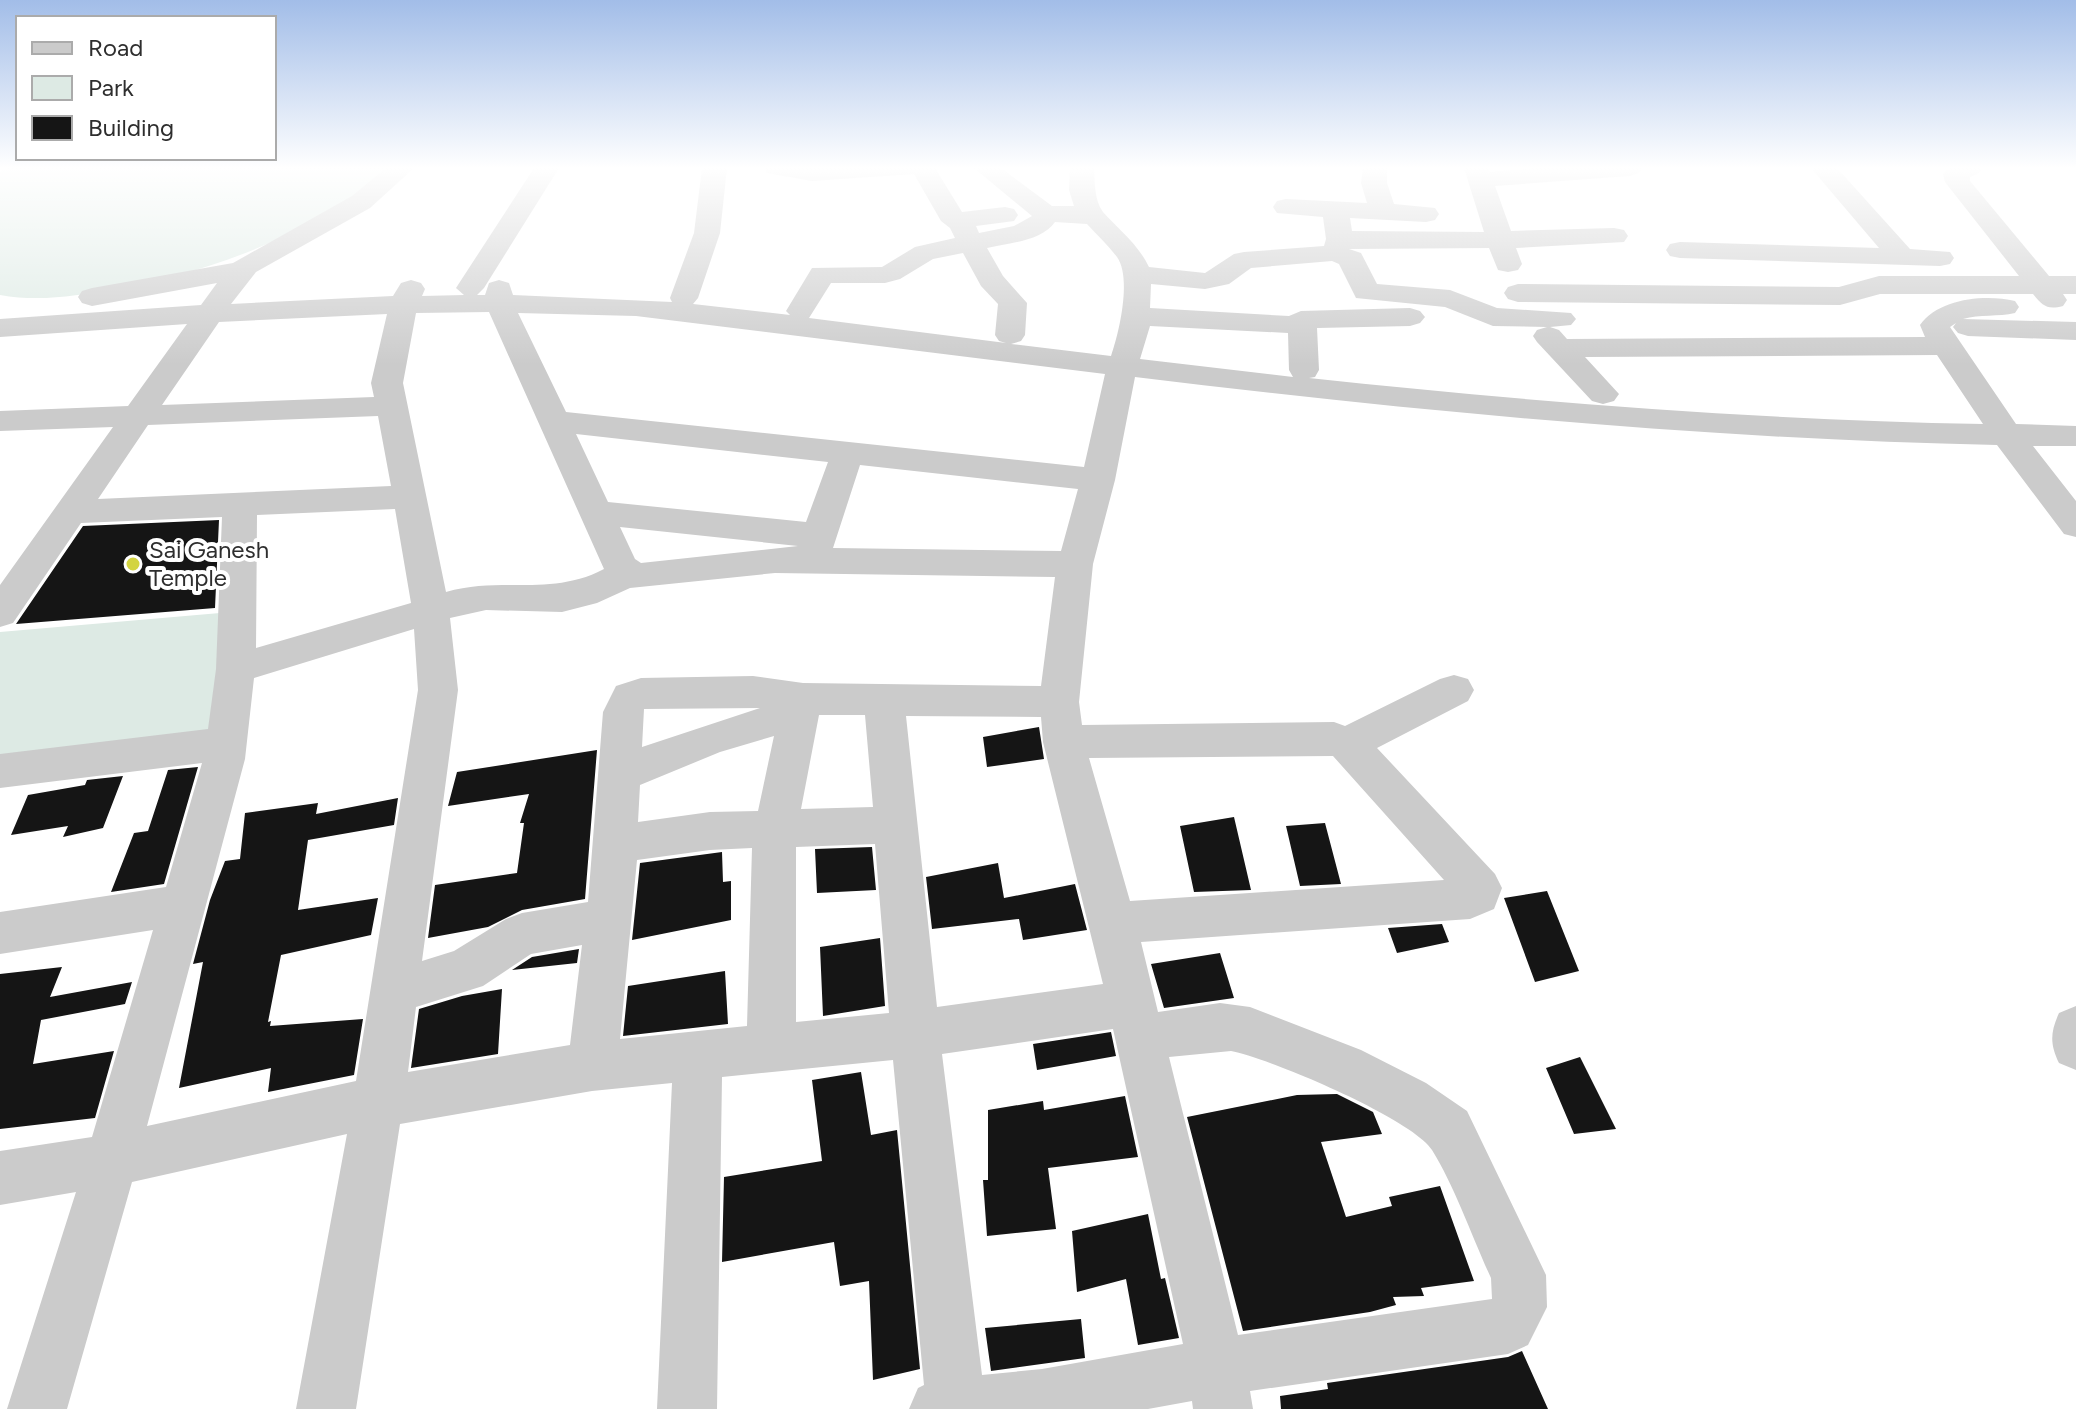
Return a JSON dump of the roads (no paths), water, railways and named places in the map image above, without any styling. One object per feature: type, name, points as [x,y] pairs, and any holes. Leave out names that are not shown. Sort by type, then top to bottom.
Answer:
[{"type":"street","points":[[0,613],[226,293],[314,234]]},
{"type":"street","points":[[490,293],[517,234]]},
{"type":"street","points":[[684,298],[707,234]]},
{"type":"street","points":[[801,311],[822,274],[894,273],[913,257],[963,234]]},
{"type":"street","points":[[965,234],[991,280],[1013,303],[1010,335]]},
{"type":"street","points":[[1109,234],[1130,255],[1137,274],[1129,344],[1075,564],[1061,722],[1113,923],[1220,1388]]},
{"type":"street","points":[[1336,234],[1337,246],[1351,259],[1366,292],[1439,297],[1485,315]]},
{"type":"street","points":[[1137,274],[1182,279],[1219,278],[1237,263],[1253,258],[1325,256],[1337,246],[1414,234]]},
{"type":"street","points":[[1499,234],[1532,319],[1559,348],[1586,399]]},
{"type":"street","points":[[1547,234],[1803,295],[1840,296],[1879,285],[1913,284],[2066,304]]},
{"type":"street","points":[[1551,234],[1614,248]]},
{"type":"street","points":[[1878,234],[1913,284]]},
{"type":"street","points":[[2000,234],[2022,261],[2066,304]]},
{"type":"street","points":[[1680,250],[2022,261]]},
{"type":"street","points":[[1181,317],[1182,279]]},
{"type":"street","points":[[0,313],[226,293]]},
{"type":"street","points":[[0,328],[226,293]]},
{"type":"street","points":[[0,300],[226,293],[408,296],[490,293],[684,298],[1010,335],[1129,344],[1304,370],[1397,388]]},
{"type":"street","points":[[490,293],[581,304],[1129,344],[1397,388],[1586,399],[1872,431],[2000,425],[2076,415]]},
{"type":"street","points":[[490,293],[621,567],[627,573],[643,576],[775,560],[814,548]]},
{"type":"street","points":[[1296,325],[1301,320],[1485,315],[1532,319],[1806,319],[1811,315],[1803,295]]},
{"type":"street","points":[[326,1409],[378,1102],[438,690],[430,610],[387,383],[389,363],[408,296]]},
{"type":"street","points":[[2066,304],[1971,308],[1950,314],[1944,341],[2000,425],[2076,525]]},
{"type":"street","points":[[1129,344],[1181,317],[1296,325],[1304,331],[1304,370]]},
{"type":"street","points":[[1559,348],[1944,341],[2076,357]]},
{"type":"street","points":[[0,421],[392,406]]},
{"type":"street","points":[[553,421],[1098,480]]},
{"type":"street","points":[[2000,425],[2076,436]]},
{"type":"street","points":[[814,548],[848,453]]},
{"type":"street","points":[[69,512],[410,497]]},
{"type":"street","points":[[37,1409],[214,802],[227,743],[236,669],[240,505]]},
{"type":"street","points":[[595,512],[814,548],[1075,564]]},
{"type":"street","points":[[236,669],[482,596],[558,600],[609,584],[627,573]]},
{"type":"street","points":[[1348,744],[1454,690]]},
{"type":"street","points":[[592,1066],[616,844],[623,712],[630,697],[641,694],[753,691],[801,707]]},
{"type":"street","points":[[0,1178],[112,1160],[378,1102],[592,1066],[915,1034],[1135,1021],[1229,1026],[1257,1030],[1401,1097],[1436,1117],[1449,1129],[1518,1275],[1523,1299],[1508,1325],[1220,1388],[948,1408],[915,1034],[884,700]]},
{"type":"street","points":[[619,776],[699,740],[801,707],[884,700],[1061,722],[1334,739],[1348,744],[1479,888],[1478,895],[1470,899],[1113,923]]},
{"type":"street","points":[[771,1047],[774,849],[783,785],[801,707]]},
{"type":"street","points":[[0,771],[227,743]]},
{"type":"street","points":[[616,844],[696,832],[896,825]]},
{"type":"street","points":[[0,933],[185,905]]},
{"type":"street","points":[[395,991],[466,970],[522,934],[608,920]]},
{"type":"street","points":[[2076,1030],[2076,1046]]},
{"type":"street","points":[[687,1409],[698,1055]]},
{"type":"place","name":"Sai Ganesh Temple","points":[[133,564]]}]
